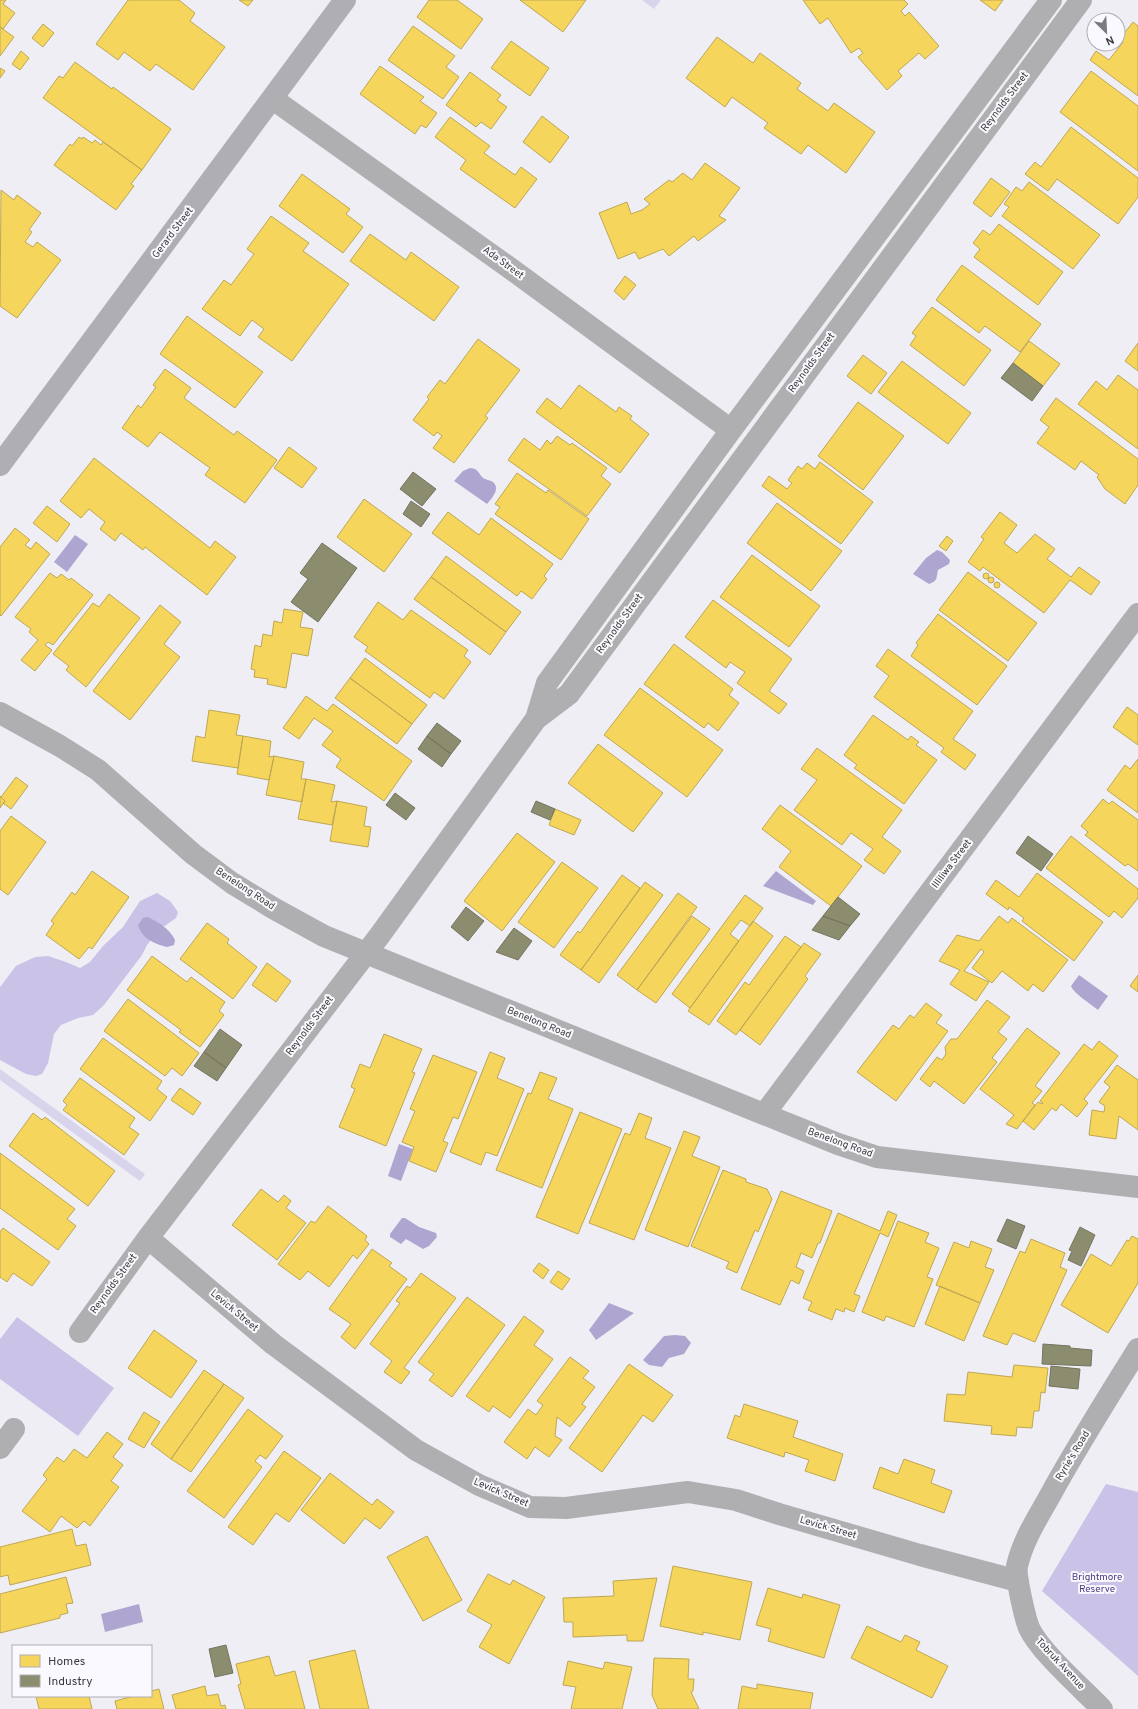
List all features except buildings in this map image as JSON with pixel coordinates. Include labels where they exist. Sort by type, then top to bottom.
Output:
[{"type":"main road","name":"Gerard Street","points":[[0,465],[345,0]]},
{"type":"street","name":"Reynolds Street","points":[[536,719],[547,684],[731,430],[1051,0]]},
{"type":"street","name":"Reynolds Street","points":[[80,1332],[148,1238],[380,935],[536,719],[570,694],[1081,0]]},
{"type":"street","name":"Ada Street","points":[[272,99],[507,266],[731,430]]},
{"type":"street","name":"Illiliwa Street","points":[[764,1113],[1138,614]]},
{"type":"street","name":"Benelong Road","points":[[0,713],[60,746],[98,770],[192,854],[232,883],[324,936],[838,1144],[877,1157],[1138,1187]]},
{"type":"street","name":"Levick Street","points":[[148,1238],[273,1344],[416,1450],[479,1485],[530,1507],[566,1508],[688,1492],[736,1500],[920,1555],[1017,1574]]},
{"type":"street","name":"Ryrie's Road","points":[[1017,1574],[1021,1551],[1029,1532],[1070,1460],[1138,1349]]},
{"type":"street","points":[[0,1448],[14,1429]]},
{"type":"street","name":"Tobruk Avenue","points":[[1017,1574],[1029,1627],[1038,1642],[1102,1709]]},
{"type":"shaded area","points":[[642,0],[661,0],[654,9]]},
{"type":"shaded area","points":[[470,468],[476,470],[483,478],[493,482],[495,485],[496,491],[487,504],[454,481],[463,471]]},
{"type":"shaded area","points":[[75,535],[88,544],[67,572],[54,562]]},
{"type":"shaded area","points":[[937,550],[942,552],[950,560],[949,564],[938,570],[937,577],[932,583],[929,584],[913,574],[926,558]]},
{"type":"shaded area","points":[[776,871],[816,901],[813,905],[763,886]]},
{"type":"shaded area","points":[[147,917],[155,920],[167,929],[175,940],[174,945],[167,947],[162,946],[149,940],[142,934],[138,925],[143,918]]},
{"type":"shaded area","points":[[1079,975],[1108,996],[1098,1010],[1072,989],[1071,986]]},
{"type":"shaded area","points":[[0,1069],[145,1174],[140,1181],[0,1080]]},
{"type":"shaded area","points":[[399,1144],[413,1149],[401,1181],[388,1176]]},
{"type":"shaded area","points":[[402,1218],[405,1218],[419,1227],[436,1233],[437,1237],[429,1246],[423,1249],[406,1239],[401,1244],[390,1237],[390,1234]]},
{"type":"shaded area","points":[[609,1303],[634,1313],[596,1340],[589,1330]]},
{"type":"shaded area","points":[[664,1336],[685,1336],[691,1343],[684,1354],[669,1358],[662,1367],[649,1365],[643,1360]]},
{"type":"shaded area","points":[[139,1604],[143,1622],[105,1632],[101,1614]]},
{"type":"green space","points":[[157,893],[170,901],[178,912],[176,918],[159,930],[104,1005],[93,1015],[78,1018],[61,1025],[54,1034],[48,1063],[42,1074],[36,1076],[26,1074],[0,1060],[0,987],[16,966],[35,957],[48,956],[80,968],[90,962],[103,946],[123,927],[140,901]]},
{"type":"green space","points":[[17,1317],[114,1388],[78,1436],[0,1379],[0,1339]]},
{"type":"green space","name":"Brightmore Reserve","points":[[1106,1484],[1138,1492],[1138,1676],[1042,1591]]}]
